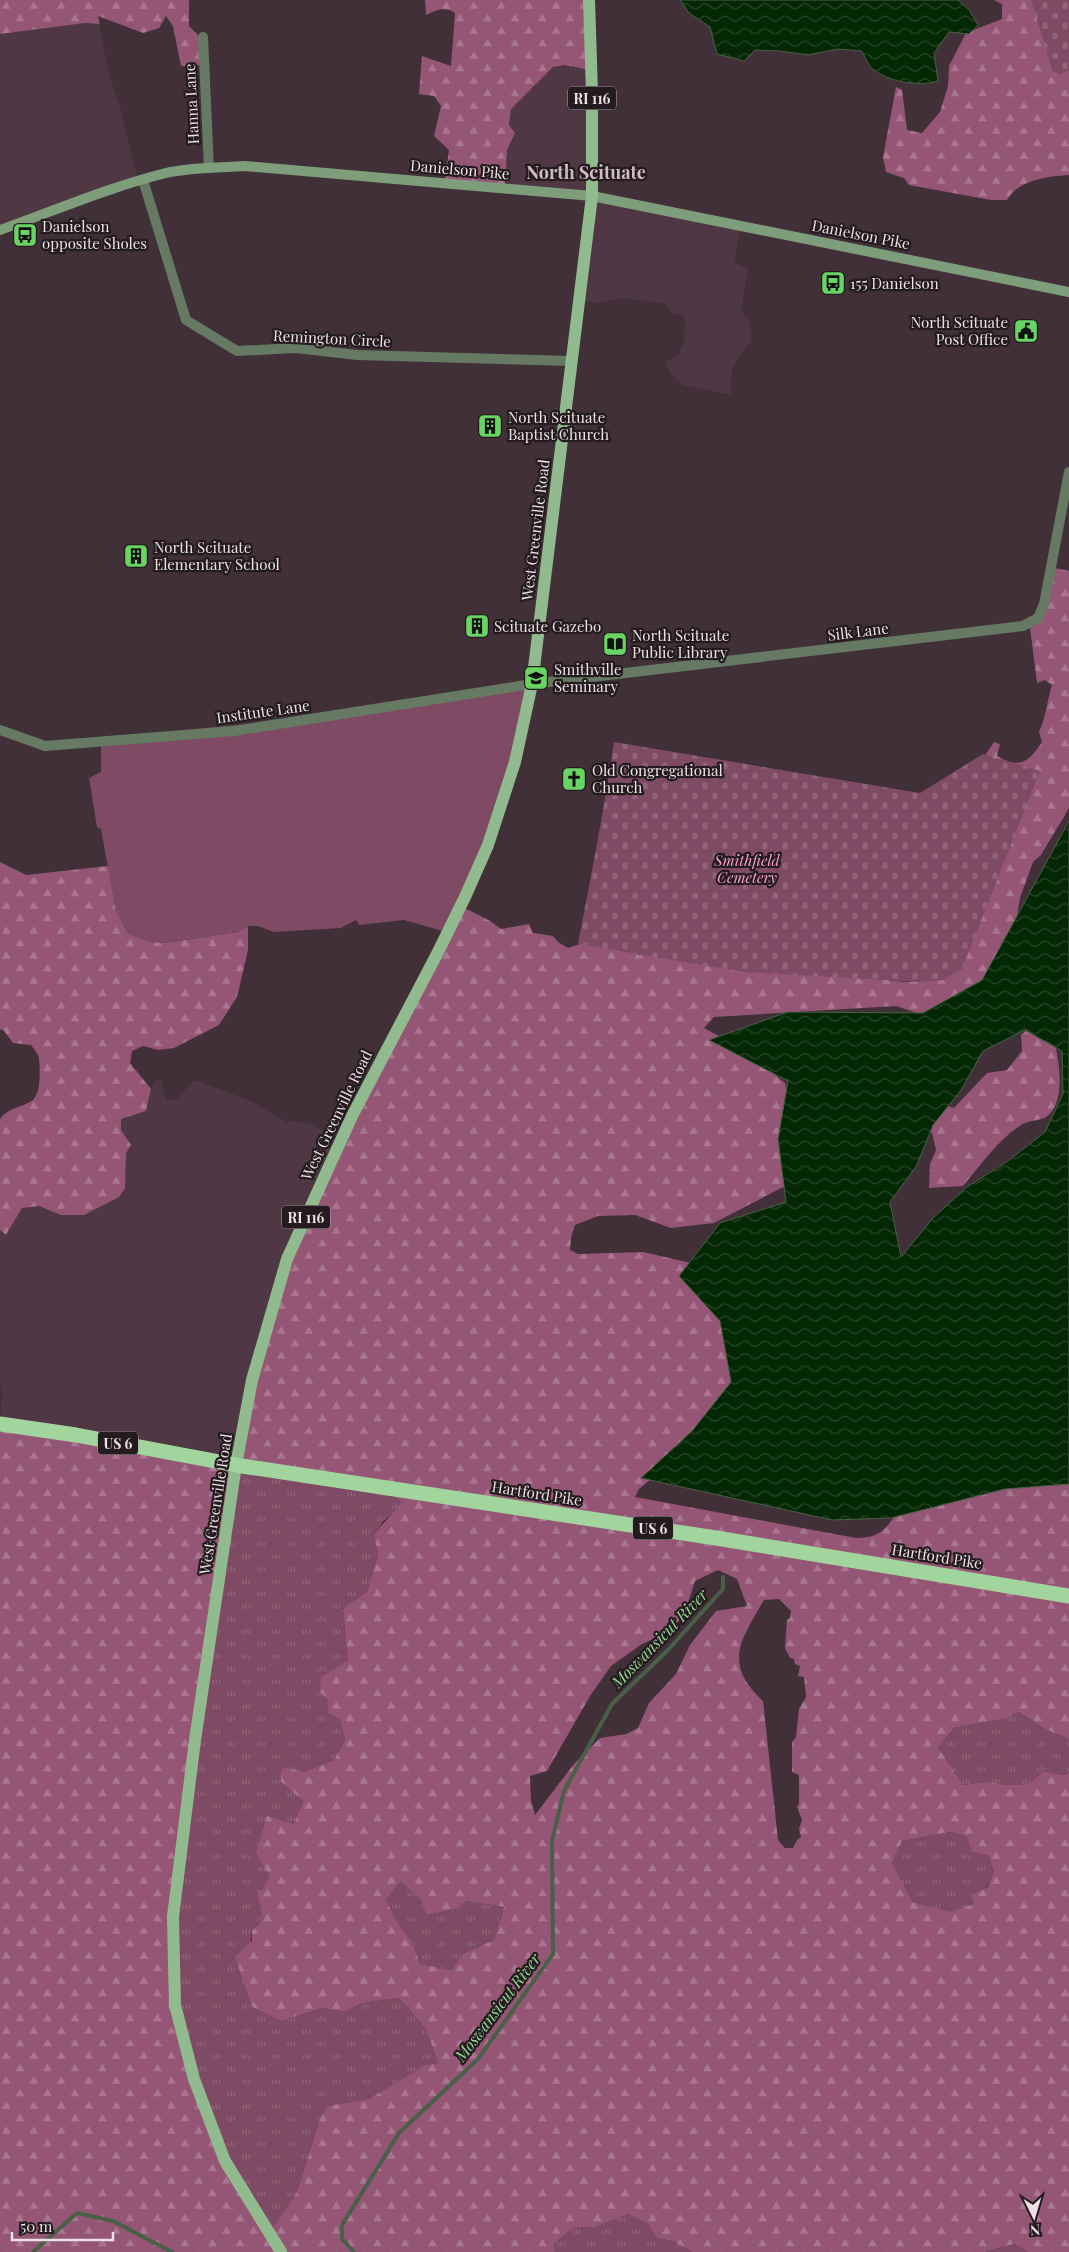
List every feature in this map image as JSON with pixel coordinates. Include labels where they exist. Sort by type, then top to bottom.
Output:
[{"type":"highway","name":"Hartford Pike","points":[[0,1424],[76,1435],[236,1466],[716,1538],[1069,1596]]},
{"type":"main road","name":"RI 116","points":[[589,0],[592,93],[592,196]]},
{"type":"main road","name":"Danielson Pike","points":[[0,230],[166,173],[245,166],[317,170],[592,196],[1069,292]]},
{"type":"main road","name":"West Greenville Road","points":[[281,2252],[225,2161],[194,2079],[175,1996],[173,1918],[195,1740],[236,1466],[252,1380],[287,1259],[352,1116],[442,944],[488,845],[515,762],[532,684],[592,196]]},
{"type":"street","name":"Hanna Lane","points":[[203,38],[209,168]]},
{"type":"street","name":"Remington Circle","points":[[143,180],[186,320],[237,351],[296,348],[357,355],[572,361]]},
{"type":"street","name":"Silk Lane","points":[[532,684],[1023,626],[1038,618],[1044,604],[1069,472]]},
{"type":"street","name":"Institute Lane","points":[[0,730],[45,746],[180,736],[234,731],[532,684]]},
{"type":"shaded area","points":[[85,23],[99,24],[109,75],[119,103],[137,177],[0,227],[0,34]]},
{"type":"shaded area","points":[[565,65],[589,70],[592,194],[505,187],[507,150],[515,133],[509,125],[511,109],[553,67]]},
{"type":"shaded area","points":[[591,200],[740,229],[734,263],[748,268],[741,311],[748,318],[752,340],[733,366],[730,395],[683,385],[669,372],[666,362],[679,355],[684,340],[685,319],[682,315],[671,313],[666,304],[625,298],[595,303],[581,300]]},
{"type":"shaded area","points":[[161,1079],[166,1099],[176,1100],[192,1082],[197,1081],[249,1100],[287,1122],[296,1121],[311,1124],[338,1140],[240,1460],[0,1419],[2,1397],[0,1383],[0,1230],[6,1235],[22,1208],[39,1206],[61,1215],[125,1188],[126,1153],[131,1145],[121,1130],[121,1119],[146,1111],[151,1089],[155,1081]]},
{"type":"green space","points":[[0,0],[189,0],[189,26],[202,39],[203,65],[181,66],[173,26],[166,16],[159,28],[143,33],[98,16],[100,26],[99,24],[85,23],[0,34]]},
{"type":"green space","points":[[425,0],[588,0],[589,70],[565,65],[553,67],[511,109],[509,125],[515,133],[507,150],[505,187],[445,181],[449,150],[434,136],[441,106],[434,96],[419,94],[422,56],[451,66],[455,13],[444,9],[426,15]]},
{"type":"green space","points":[[994,0],[1036,0],[1069,25],[1069,175],[1034,180],[1018,188],[1007,200],[991,200],[909,185],[904,178],[886,172],[883,157],[896,87],[902,90],[907,130],[922,133],[940,112],[948,86],[949,66],[966,33],[1002,19],[1002,4]]},
{"type":"green space","points":[[1031,0],[1069,0],[1069,71],[1054,76]]},
{"type":"green space","points":[[1054,568],[1069,571],[1069,808],[1041,855],[1033,862],[1020,898],[1012,946],[980,984],[923,1015],[896,1006],[714,1017],[704,1028],[746,1053],[785,1083],[788,1103],[810,1179],[781,1188],[714,1223],[671,1228],[635,1215],[598,1216],[575,1225],[570,1250],[578,1254],[643,1252],[695,1264],[767,1355],[657,1474],[639,1489],[635,1497],[856,1538],[872,1536],[883,1530],[901,1506],[1069,1468],[1069,1739],[1045,1729],[1019,1712],[1003,1719],[954,1728],[938,1747],[963,1785],[987,1782],[1008,1785],[1029,1784],[1043,1771],[1063,1775],[1069,1773],[1069,2252],[1027,2252],[1015,2244],[985,2252],[692,2252],[673,2241],[657,2238],[648,2224],[628,2214],[595,2227],[574,2227],[554,2244],[555,2252],[0,2252],[0,1419],[235,1460],[284,1267],[461,906],[501,929],[529,924],[533,933],[553,936],[558,942],[568,948],[583,943],[632,949],[639,955],[646,951],[904,982],[921,981],[980,763],[994,742],[1000,744],[997,756],[1018,763],[1028,759],[1042,742],[1039,732],[1052,685],[1045,680],[1037,683],[1030,627]],"holes":[[[240,1462],[387,1486],[401,1502],[374,1535],[378,1555],[367,1592],[345,1606],[343,1610],[348,1661],[321,1677],[320,1692],[328,1699],[328,1713],[340,1720],[345,1740],[334,1760],[304,1772],[285,1767],[281,1771],[281,1782],[303,1801],[294,1824],[267,1816],[256,1853],[270,1877],[262,1890],[256,1889],[263,1919],[252,1931],[252,1941],[235,1957],[252,2007],[281,2021],[323,2008],[345,2012],[362,2003],[399,1998],[426,2029],[438,2063],[425,2065],[369,2099],[327,2106],[320,2119],[297,2192],[271,2231],[224,2162],[174,1994],[185,1829]],[[718,1570],[737,1579],[747,1606],[716,1611],[690,1645],[676,1674],[649,1703],[638,1728],[626,1734],[600,1738],[574,1764],[535,1815],[531,1800],[530,1776],[547,1771],[590,1696],[611,1666],[642,1644],[672,1631],[686,1609],[695,1581]],[[779,1599],[791,1611],[790,1618],[787,1620],[785,1648],[790,1658],[794,1659],[795,1664],[800,1666],[798,1676],[804,1677],[806,1697],[799,1709],[796,1737],[792,1742],[792,1772],[799,1775],[799,1803],[797,1807],[802,1820],[799,1829],[801,1837],[793,1848],[785,1848],[778,1840],[763,1701],[751,1688],[739,1664],[743,1640],[764,1600]],[[951,1832],[966,1836],[972,1852],[989,1856],[994,1872],[987,1888],[972,1894],[973,1904],[950,1912],[913,1902],[892,1863],[902,1841]],[[400,1881],[421,1900],[426,1915],[457,1909],[467,1901],[504,1907],[494,1940],[462,1954],[452,1970],[420,1964],[413,1943],[400,1927],[386,1900]]]},
{"type":"green space","points":[[530,686],[514,766],[446,932],[404,920],[359,925],[356,920],[341,928],[274,932],[258,926],[249,926],[238,932],[164,943],[149,942],[128,934],[116,912],[101,829],[97,827],[89,778],[101,772],[101,738],[258,723]]},
{"type":"green space","name":"Smithfield Cemetery","points":[[614,742],[920,793],[983,754],[1040,771],[962,969],[943,980],[918,982],[743,972],[578,944],[602,818]]},
{"type":"green space","points":[[0,862],[26,875],[108,866],[164,943],[238,932],[248,926],[248,950],[237,997],[219,1025],[174,1048],[159,1050],[143,1046],[132,1051],[130,1063],[151,1089],[146,1111],[121,1119],[121,1130],[131,1145],[126,1153],[125,1188],[119,1197],[84,1215],[61,1215],[39,1206],[22,1208],[6,1235],[0,1230],[0,1119],[10,1110],[34,1099],[38,1089],[40,1069],[38,1056],[31,1045],[13,1043],[4,1031],[0,1029]]},
{"type":"green space","points":[[1031,1027],[1052,1030],[1060,1076],[1057,1100],[1053,1110],[1046,1117],[1024,1123],[1013,1131],[990,1154],[963,1186],[929,1188],[930,1164],[936,1150],[932,1133],[924,1127],[938,1104],[954,1108],[987,1073],[1007,1070],[1022,1051],[1021,1035]]},
{"type":"green space","points":[[240,1461],[387,1486],[401,1502],[394,1514],[384,1520],[374,1535],[378,1555],[367,1592],[343,1609],[348,1661],[328,1699],[328,1713],[340,1720],[345,1740],[334,1760],[304,1772],[285,1767],[281,1782],[303,1801],[294,1824],[267,1817],[271,1878],[262,1890],[256,1889],[263,1919],[252,1931],[245,1983],[252,2007],[281,2021],[324,2008],[345,2012],[362,2003],[399,1998],[426,2029],[438,2063],[425,2065],[369,2099],[327,2106],[320,2119],[297,2192],[271,2231],[224,2162],[177,2018],[180,1861]]},
{"type":"green space","points":[[1019,1712],[1045,1729],[1069,1739],[1069,1773],[1063,1775],[1043,1771],[1029,1784],[1008,1785],[987,1782],[963,1785],[938,1747],[954,1728],[1003,1719]]},
{"type":"green space","points":[[951,1832],[966,1836],[972,1852],[989,1856],[994,1872],[983,1892],[973,1903],[951,1912],[913,1902],[892,1863],[902,1841]]},
{"type":"green space","points":[[400,1881],[421,1900],[426,1915],[457,1909],[467,1901],[504,1907],[494,1940],[462,1954],[452,1970],[420,1964],[413,1943],[400,1927],[386,1900]]},
{"type":"green space","points":[[628,2214],[648,2224],[657,2238],[673,2241],[692,2252],[555,2252],[554,2244],[574,2227],[595,2227]]},
{"type":"green space","points":[[1015,2244],[1027,2252],[985,2252]]},
{"type":"water","points":[[680,0],[958,0],[969,10],[978,25],[969,34],[949,32],[934,53],[938,81],[923,84],[897,81],[882,75],[873,69],[862,51],[837,49],[808,55],[755,50],[744,61],[717,54],[710,27],[689,13]]},
{"type":"water","points":[[1069,821],[1069,1484],[1005,1489],[891,1518],[832,1520],[641,1478],[692,1431],[731,1382],[720,1321],[679,1276],[720,1223],[786,1202],[778,1139],[788,1081],[709,1040],[788,1012],[923,1013],[982,980]],"holes":[[[1025,1030],[1062,1051],[1063,1094],[1045,1132],[1008,1161],[967,1187],[933,1218],[901,1257],[890,1202],[917,1165],[933,1125],[961,1090],[983,1051]]]},
{"type":"waterway","name":"Moswansicut River","points":[[354,2252],[342,2239],[342,2225],[399,2133],[478,2059],[553,1954],[552,1841],[564,1791],[612,1704],[668,1650],[723,1589],[723,1577]]},
{"type":"waterway","name":"Moswansicut River","points":[[33,2252],[77,2213],[113,2221],[172,2252]]},
{"type":"place","name":"Danielson opposite Sholes","points":[[25,235]]},
{"type":"place","name":"155 Danielson","points":[[833,283]]},
{"type":"place","name":"North Scituate Post Office","points":[[1026,331]]},
{"type":"place","name":"North Scituate Baptist Church","points":[[490,426]]},
{"type":"place","name":"North Scituate Elementary School","points":[[136,556]]},
{"type":"place","name":"Scituate Gazebo","points":[[477,626]]},
{"type":"place","name":"North Scituate Public Library","points":[[615,644]]},
{"type":"place","name":"Smithville Seminary","points":[[536,678]]},
{"type":"place","name":"Old Congregational Church","points":[[574,779]]},
{"type":"district","name":"North Scituate","points":[[586,172]]}]
